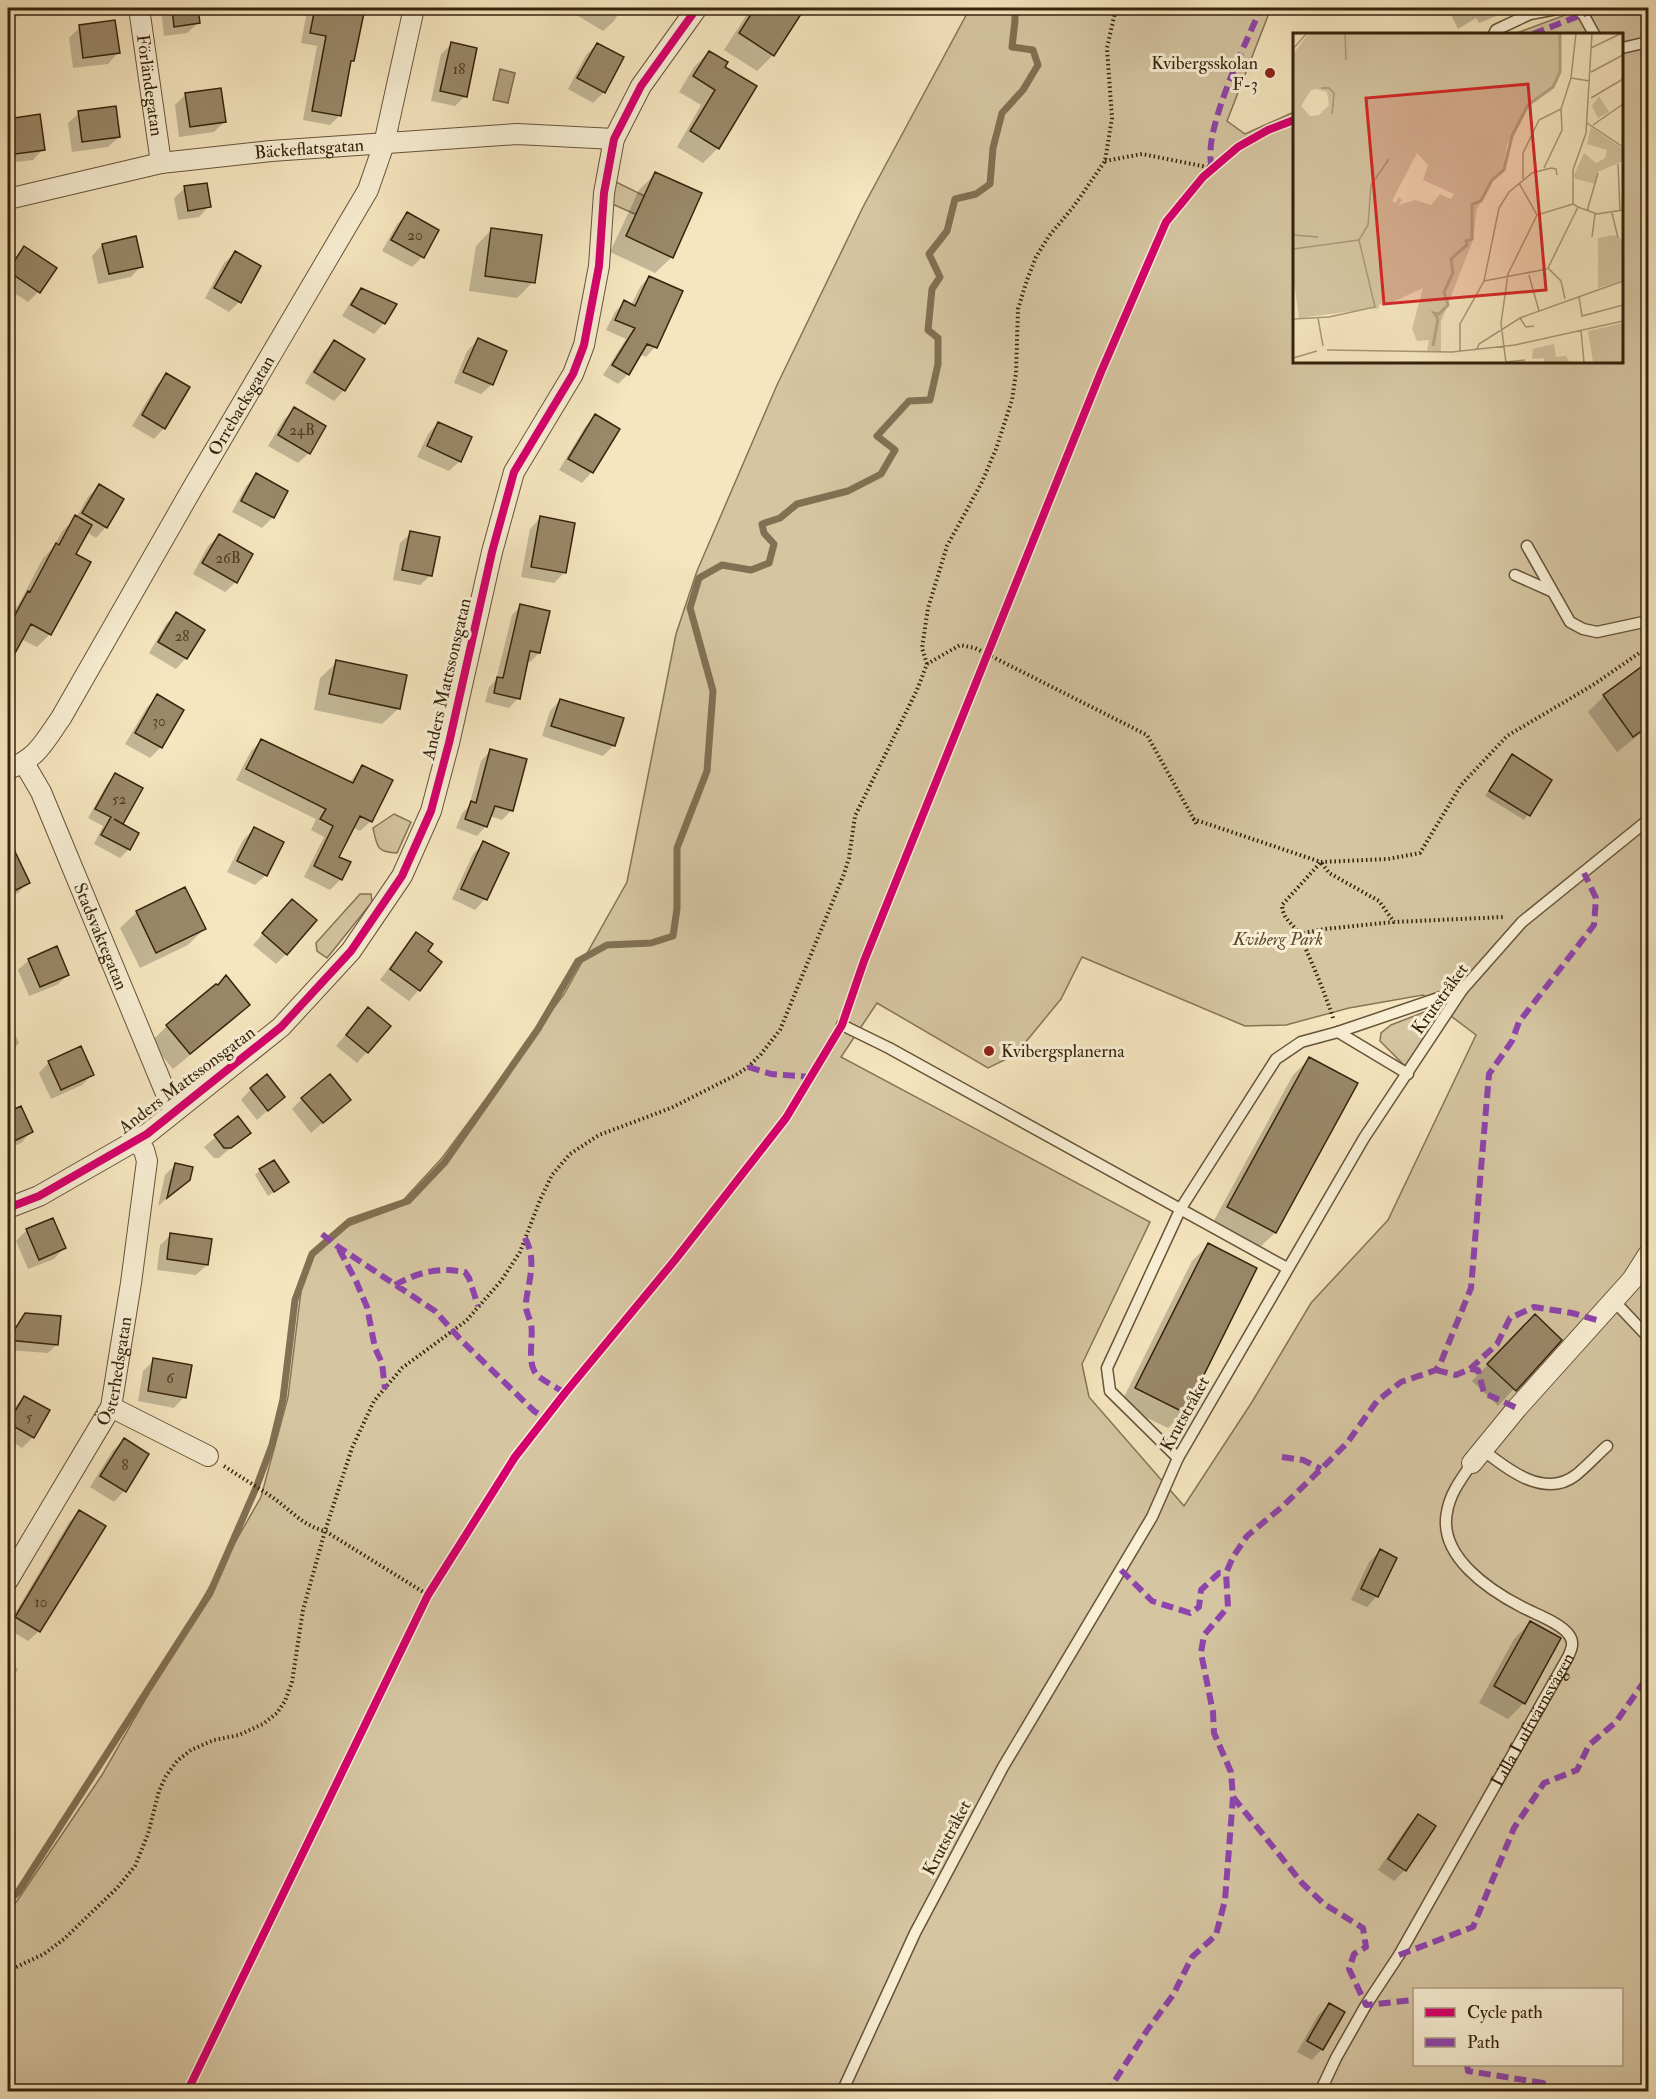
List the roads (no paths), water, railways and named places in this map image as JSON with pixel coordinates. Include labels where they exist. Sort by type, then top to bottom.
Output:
[{"type":"street","name":"Förländegatan","points":[[139,8],[161,163]]},
{"type":"street","name":"Orrebacksgatan","points":[[16,766],[38,751],[61,718],[192,489],[368,190],[384,144],[414,8]]},
{"type":"street","name":"Anders Mattssonsgatan","points":[[8,1208],[39,1196],[136,1141],[281,1027],[351,951],[402,876],[431,811],[450,743],[469,651],[514,472],[573,374],[584,345],[598,266],[604,193],[614,139],[641,86],[697,8]]},
{"type":"street","name":"Bäckeflatsgatan","points":[[8,199],[161,163],[271,152],[517,134],[614,139]]},
{"type":"street","name":"Stadsvaktegatan","points":[[16,766],[41,792],[167,1096],[176,1110]]},
{"type":"street","name":"Österhedsgatan","points":[[8,1580],[111,1407],[131,1283],[147,1161],[144,1150],[136,1141]]},
{"type":"street","name":"Lilla Luftvärnsvägen","points":[[1478,1456],[1517,1408],[1614,1300],[1648,1255]]},
{"type":"street","points":[[111,1407],[208,1456]]},
{"type":"lane","points":[[1494,33],[1496,30],[1530,14],[1562,8]]},
{"type":"lane","points":[[1573,8],[1583,14],[1593,33]]},
{"type":"lane","points":[[1623,48],[1648,42]]},
{"type":"lane","points":[[1527,546],[1570,622],[1583,629],[1597,632],[1648,621]]},
{"type":"lane","points":[[1515,575],[1551,591]]},
{"type":"lane","name":"Krutstråket","points":[[842,2091],[915,1934],[1003,1767],[1152,1517],[1178,1458],[1364,1138],[1462,990],[1522,922],[1648,820]]},
{"type":"lane","points":[[1178,1458],[1110,1391],[1107,1368],[1181,1208],[1276,1059],[1301,1042],[1338,1032],[1462,990]]},
{"type":"lane","points":[[842,1025],[889,1048],[1287,1268]]},
{"type":"lane","points":[[1338,1032],[1408,1074]]},
{"type":"lane","points":[[1614,1300],[1648,1337]]},
{"type":"lane","points":[[1478,1456],[1539,1484],[1561,1483],[1575,1476],[1607,1446]]},
{"type":"lane","name":"Lilla Luftvärnsvägen","points":[[1320,2091],[1341,2049],[1443,1877],[1573,1645],[1569,1635],[1552,1622],[1480,1581],[1455,1553],[1447,1532],[1446,1514],[1451,1496],[1478,1456]]},
{"type":"waterway","points":[[8,1902],[18,1892],[210,1593],[256,1488],[272,1445],[283,1399],[295,1300],[312,1254],[350,1221],[408,1201],[445,1162],[538,1029],[578,961],[607,945],[651,943],[673,936],[677,909],[677,848],[707,771],[713,691],[690,608],[699,578],[722,565],[751,570],[769,563],[774,544],[764,533],[762,524],[780,518],[797,504],[848,491],[881,474],[895,450],[877,436],[909,401],[930,400],[938,364],[938,338],[928,330],[932,289],[940,277],[929,254],[947,231],[955,199],[976,194],[990,184],[993,148],[1002,113],[1023,90],[1038,65],[1033,50],[1012,47],[1015,8]]},
{"type":"place","name":"Kvibergsskolan F-3","points":[[1270,73]]},
{"type":"place","name":"Kvibergsplanerna","points":[[989,1051]]},
{"type":"park label","name":"Kviberg Park","points":[[1278,939]]}]
